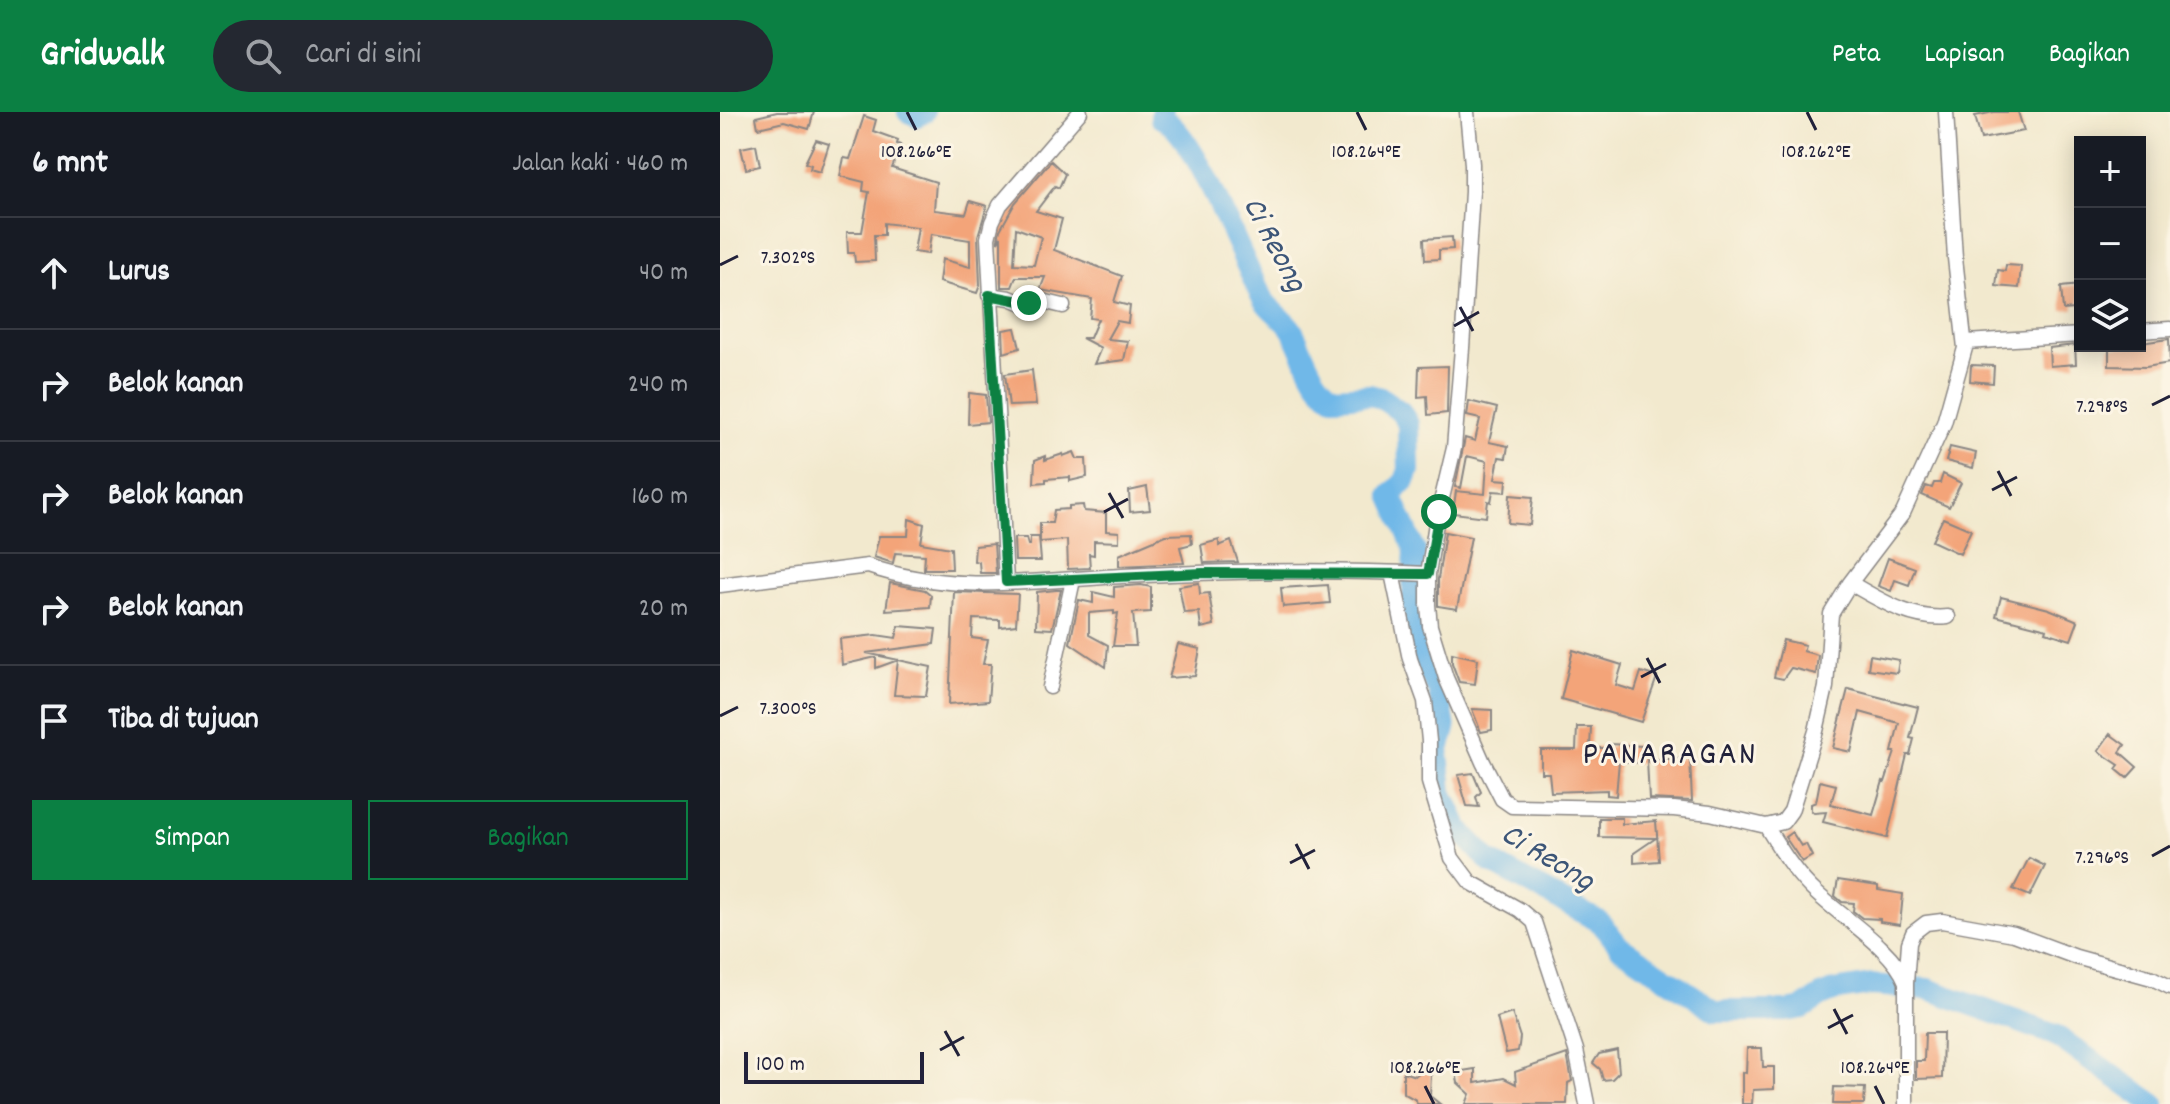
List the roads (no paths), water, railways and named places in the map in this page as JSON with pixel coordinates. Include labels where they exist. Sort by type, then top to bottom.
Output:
[{"type":"street","points":[[1006,582],[987,251],[992,222],[1000,205],[1080,112]]},
{"type":"street","points":[[1467,112],[1472,192],[1454,448],[1423,574],[1430,626],[1446,678],[1483,762],[1506,804],[1516,808],[1527,805],[1674,809],[1710,813],[1766,826],[1783,822],[1791,811],[1816,731],[1826,687],[1831,614],[1850,583],[1903,513],[1944,423],[1966,342],[1955,258],[1946,112]]},
{"type":"street","points":[[989,295],[1022,303],[1038,300],[1063,306]]},
{"type":"street","points":[[2146,331],[2170,329]]},
{"type":"street","points":[[1966,342],[2074,335]]},
{"type":"street","points":[[720,585],[868,566],[888,573],[972,585],[1203,573],[1423,574]]},
{"type":"street","points":[[1395,573],[1410,659],[1425,701],[1429,782],[1452,858],[1470,882],[1520,910],[1534,922],[1576,1050],[1587,1104]]},
{"type":"street","points":[[1050,687],[1073,580]]},
{"type":"street","points":[[1850,583],[1895,608],[1922,617],[1948,617]]},
{"type":"street","points":[[1766,826],[1783,854],[1810,887],[1893,961],[1906,983]]},
{"type":"street","points":[[1906,1104],[1909,943],[1913,933],[1926,923],[1942,921],[2029,938],[2076,957],[2152,978],[2170,987]]},
{"type":"waterway","name":"Ci Reong","points":[[908,112],[917,116],[924,112]]},
{"type":"waterway","name":"Ci Reong","points":[[1162,112],[1161,118],[1175,128],[1203,171],[1263,299],[1292,330],[1318,383],[1333,397],[1370,395],[1381,398],[1401,412],[1408,424],[1409,470],[1405,481],[1391,495],[1415,550],[1412,615],[1422,661],[1439,691],[1445,729],[1438,753],[1442,792],[1459,829],[1489,861],[1600,922],[1620,947],[1716,1011],[1786,1011],[1803,1008],[1833,991],[1871,985],[1928,989],[2055,1035],[2154,1104]]},
{"type":"district","name":"PANARAGAN","points":[[1670,751]]}]
